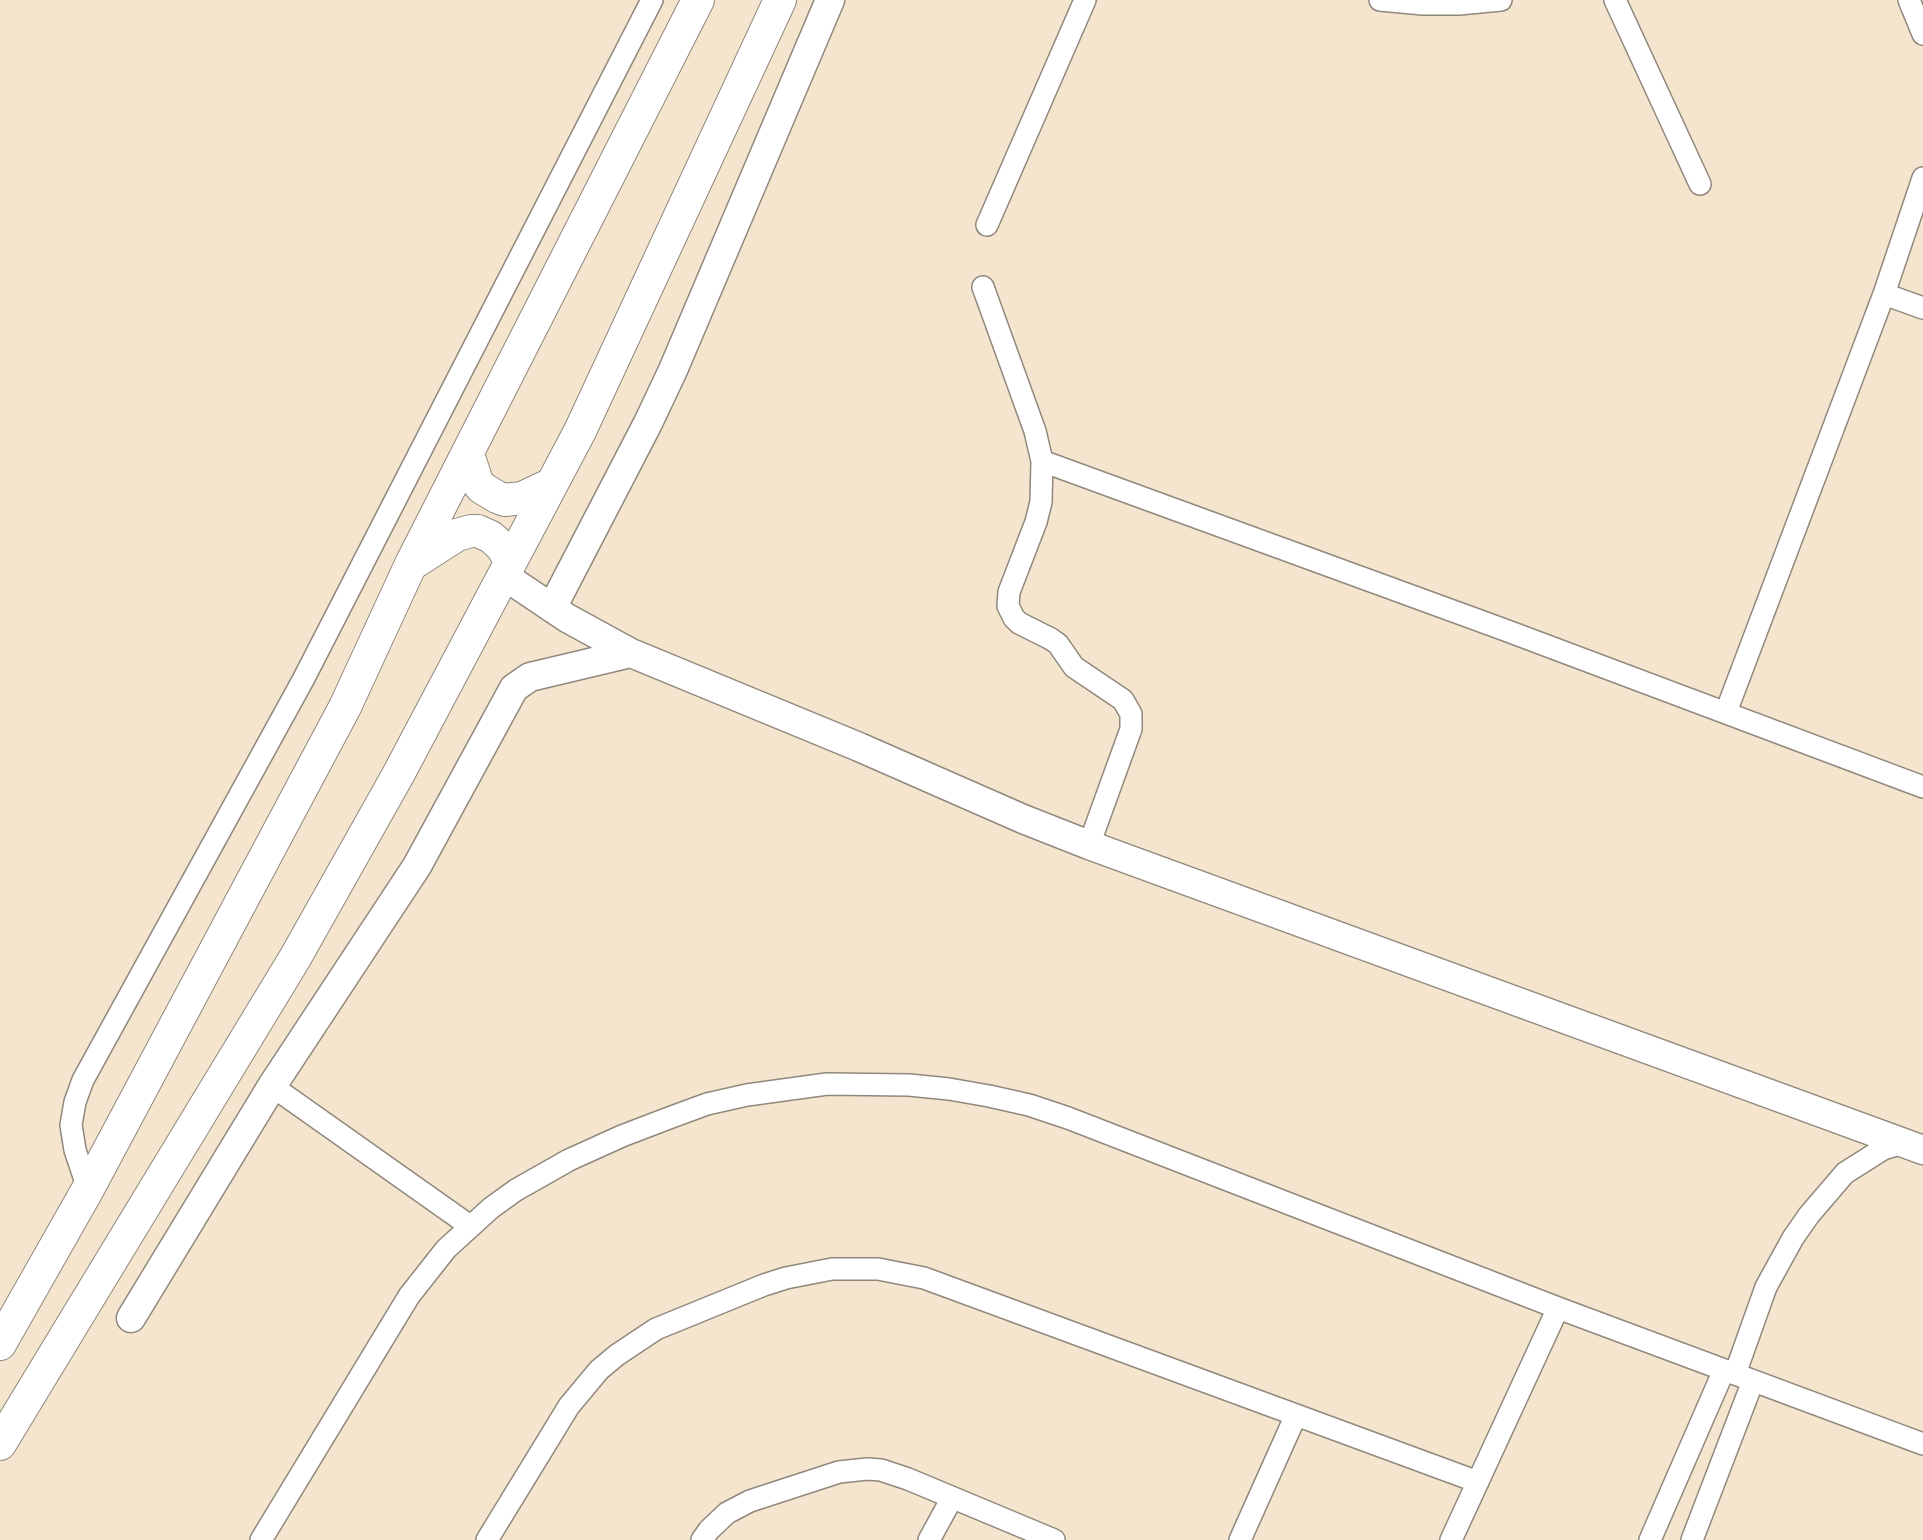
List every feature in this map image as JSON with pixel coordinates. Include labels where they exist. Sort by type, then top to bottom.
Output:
[{"type":"main road","points":[[0,1344],[88,1189],[345,706],[411,564],[698,0]]},
{"type":"main road","points":[[0,1444],[295,958],[398,775],[580,432],[780,0]]},
{"type":"main road","points":[[468,454],[477,482],[497,497],[522,498],[552,484]]},
{"type":"main road","points":[[411,564],[457,535],[478,531],[491,537],[502,547],[507,568]]},
{"type":"street","points":[[88,1189],[72,1138],[72,1113],[78,1091],[303,680],[652,0]]},
{"type":"street","points":[[552,608],[673,370],[830,0]]},
{"type":"street","points":[[987,225],[1086,0]]},
{"type":"street","points":[[1380,0],[1435,4],[1501,0]]},
{"type":"street","points":[[1615,0],[1700,184]]},
{"type":"street","points":[[1909,0],[1923,34]]},
{"type":"street","points":[[1726,712],[1884,294],[1923,178]]},
{"type":"street","points":[[983,287],[1035,430],[1042,461],[1041,502],[1009,592],[1007,606],[1019,623],[1058,644],[1074,667],[1123,701],[1131,714],[1131,729],[1089,845]]},
{"type":"street","points":[[1884,294],[1923,308]]},
{"type":"street","points":[[1042,461],[1923,787]]},
{"type":"street","points":[[507,568],[552,608],[631,653],[859,747],[1023,819],[1914,1147]]},
{"type":"street","points":[[131,1318],[272,1086],[417,866],[514,688],[530,677],[631,653]]},
{"type":"street","points":[[261,1540],[409,1296],[446,1249],[470,1226],[516,1190],[551,1169],[622,1136],[707,1104],[747,1095],[814,1086],[868,1083],[949,1089],[989,1096],[1068,1118],[1558,1308],[1923,1444]]},
{"type":"street","points":[[272,1086],[470,1226]]},
{"type":"street","points":[[1692,1540],[1737,1375],[1766,1287],[1778,1262],[1809,1215],[1845,1173],[1883,1149],[1914,1147]]},
{"type":"street","points":[[487,1540],[569,1406],[591,1379],[617,1355],[656,1329],[764,1285],[809,1272],[832,1269],[901,1272],[924,1278],[1478,1482]]},
{"type":"street","points":[[1451,1540],[1558,1308]]},
{"type":"street","points":[[1650,1540],[1737,1375]]},
{"type":"street","points":[[1240,1540],[1296,1415]]},
{"type":"street","points":[[702,1540],[716,1522],[738,1506],[826,1475],[853,1469],[881,1470],[895,1474],[1054,1540]]},
{"type":"street","points":[[929,1540],[952,1499]]}]
